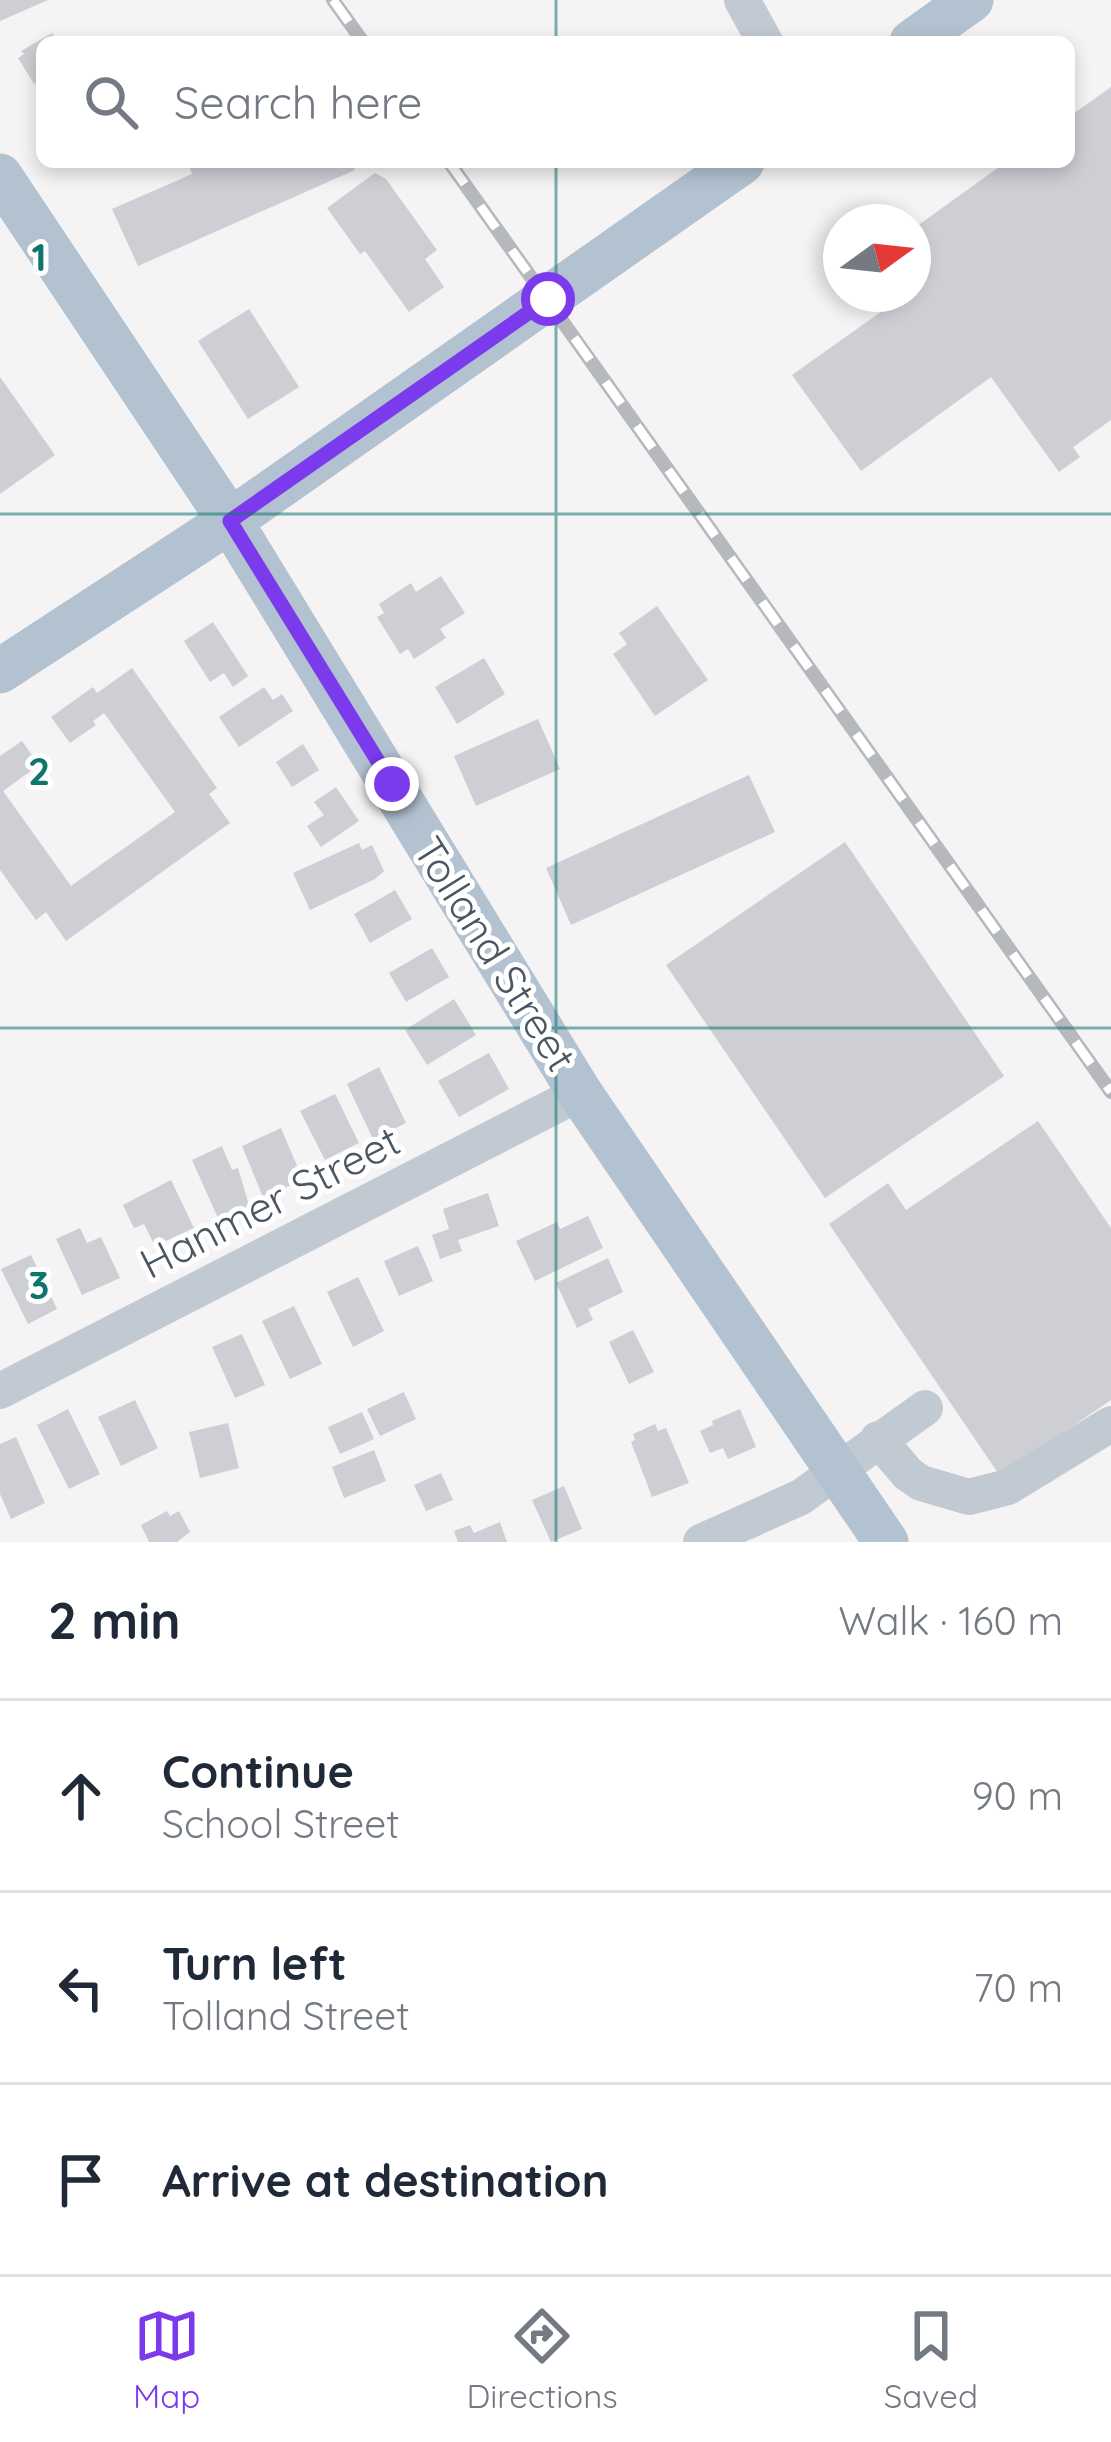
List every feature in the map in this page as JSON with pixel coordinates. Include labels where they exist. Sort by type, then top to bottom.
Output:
[{"type":"main road","points":[[920,36],[971,0]]},
{"type":"main road","points":[[0,671],[230,521],[733,168]]},
{"type":"main road","name":"Tolland Street","points":[[0,176],[230,521],[580,1093],[886,1542]]},
{"type":"street","points":[[742,0],[762,36]]},
{"type":"street","name":"Hanmer Street","points":[[0,1391],[580,1093]]},
{"type":"street","points":[[701,1542],[801,1497],[926,1408]]},
{"type":"street","points":[[878,1439],[921,1484],[969,1497],[1008,1486],[1111,1424]]},
{"type":"building","points":[[0,0],[48,0],[0,21]]},
{"type":"building","points":[[36,42],[34,84],[18,58],[24,54],[21,51]]},
{"type":"building","points":[[1111,87],[1111,420],[1073,447],[1080,457],[1059,472],[991,377],[861,471],[792,375],[881,312],[931,312],[931,216],[998,168],[1075,168],[1075,113]]},
{"type":"building","points":[[190,168],[355,170],[138,266],[112,209],[192,174]]},
{"type":"building","points":[[375,173],[386,179],[437,250],[425,259],[444,287],[409,312],[327,208]]},
{"type":"building","points":[[249,309],[299,387],[248,419],[198,341]]},
{"type":"building","points":[[0,377],[55,455],[0,494]]},
{"type":"building","points":[[441,576],[465,613],[440,629],[446,638],[414,659],[408,649],[400,654],[377,617],[384,613],[379,604],[411,583],[416,592]]},
{"type":"building","points":[[657,606],[708,680],[655,716],[613,654],[627,644],[619,633]]},
{"type":"building","points":[[213,622],[248,676],[233,687],[224,673],[210,682],[184,641]]},
{"type":"building","points":[[484,658],[505,694],[457,724],[435,687]]},
{"type":"building","points":[[132,668],[217,788],[209,794],[230,823],[66,941],[46,912],[36,920],[0,870],[0,756],[22,741],[39,765],[3,791],[71,886],[175,812],[104,713],[93,721],[96,725],[70,743],[51,717],[93,687],[97,693]]},
{"type":"building","points":[[264,687],[273,700],[282,694],[293,711],[239,747],[219,717]]},
{"type":"building","points":[[538,719],[560,769],[476,806],[454,756]]},
{"type":"building","points":[[303,744],[319,770],[292,787],[276,762]]},
{"type":"building","points":[[749,775],[775,832],[571,925],[546,868]]},
{"type":"building","points":[[336,787],[359,821],[321,847],[307,826],[324,815],[314,802]]},
{"type":"building","points":[[845,842],[1004,1076],[825,1198],[666,965]]},
{"type":"building","points":[[359,843],[362,850],[372,845],[384,871],[310,910],[293,873]]},
{"type":"building","points":[[395,890],[412,919],[370,943],[354,914]]},
{"type":"building","points":[[432,948],[449,977],[406,1002],[389,973]]},
{"type":"building","points":[[454,999],[476,1035],[427,1065],[405,1030]]},
{"type":"building","points":[[489,1053],[509,1089],[459,1117],[438,1081]]},
{"type":"building","points":[[379,1067],[406,1123],[373,1139],[347,1084]]},
{"type":"building","points":[[335,1094],[359,1143],[325,1160],[300,1111]]},
{"type":"building","points":[[1038,1121],[1111,1228],[1111,1400],[1000,1476],[829,1224],[888,1183],[906,1210]]},
{"type":"building","points":[[281,1128],[303,1180],[263,1197],[242,1146]]},
{"type":"building","points":[[222,1146],[232,1170],[238,1168],[251,1212],[221,1225],[192,1160]]},
{"type":"building","points":[[171,1180],[194,1228],[155,1246],[144,1224],[134,1228],[123,1205]]},
{"type":"building","points":[[488,1193],[499,1226],[458,1240],[462,1251],[440,1259],[432,1235],[449,1229],[443,1209]]},
{"type":"building","points":[[588,1216],[603,1248],[535,1281],[516,1241],[557,1222],[560,1229]]},
{"type":"building","points":[[80,1228],[87,1243],[101,1237],[120,1278],[82,1295],[56,1239]]},
{"type":"building","points":[[418,1246],[433,1281],[399,1296],[384,1261]]},
{"type":"building","points":[[31,1255],[57,1309],[28,1324],[1,1269]]},
{"type":"building","points":[[608,1258],[623,1292],[588,1309],[593,1320],[577,1328],[556,1283]]},
{"type":"building","points":[[358,1277],[384,1331],[353,1347],[327,1292]]},
{"type":"building","points":[[294,1306],[322,1364],[290,1379],[262,1321]]},
{"type":"building","points":[[633,1330],[654,1372],[629,1384],[609,1342]]},
{"type":"building","points":[[242,1334],[265,1385],[235,1398],[212,1347]]},
{"type":"building","points":[[404,1392],[416,1419],[380,1436],[367,1409]]},
{"type":"building","points":[[135,1400],[158,1448],[121,1466],[98,1417]]},
{"type":"building","points":[[68,1409],[100,1474],[69,1489],[37,1425]]},
{"type":"building","points":[[740,1409],[756,1447],[728,1459],[723,1448],[710,1453],[700,1431]]},
{"type":"building","points":[[362,1412],[374,1439],[340,1454],[328,1427]]},
{"type":"building","points":[[228,1423],[239,1468],[200,1478],[189,1432]]},
{"type":"building","points":[[655,1424],[658,1431],[666,1428],[689,1483],[652,1497],[631,1442],[633,1434]]},
{"type":"building","points":[[16,1437],[45,1503],[11,1519],[0,1494],[0,1444]]},
{"type":"building","points":[[374,1450],[386,1481],[344,1498],[332,1467]]},
{"type":"building","points":[[441,1473],[453,1500],[426,1511],[414,1485]]},
{"type":"building","points":[[564,1486],[582,1529],[551,1542],[532,1500]]},
{"type":"building","points":[[167,1511],[170,1516],[179,1511],[190,1532],[177,1542],[149,1542],[141,1525]]},
{"type":"building","points":[[500,1522],[507,1542],[458,1542],[454,1531],[470,1525],[474,1533]]},
{"type":"railway","points":[[333,0],[359,36]]},
{"type":"railway","points":[[453,168],[1111,1092]]},
{"type":"route","points":[[392,784],[230,521],[548,299]]}]
